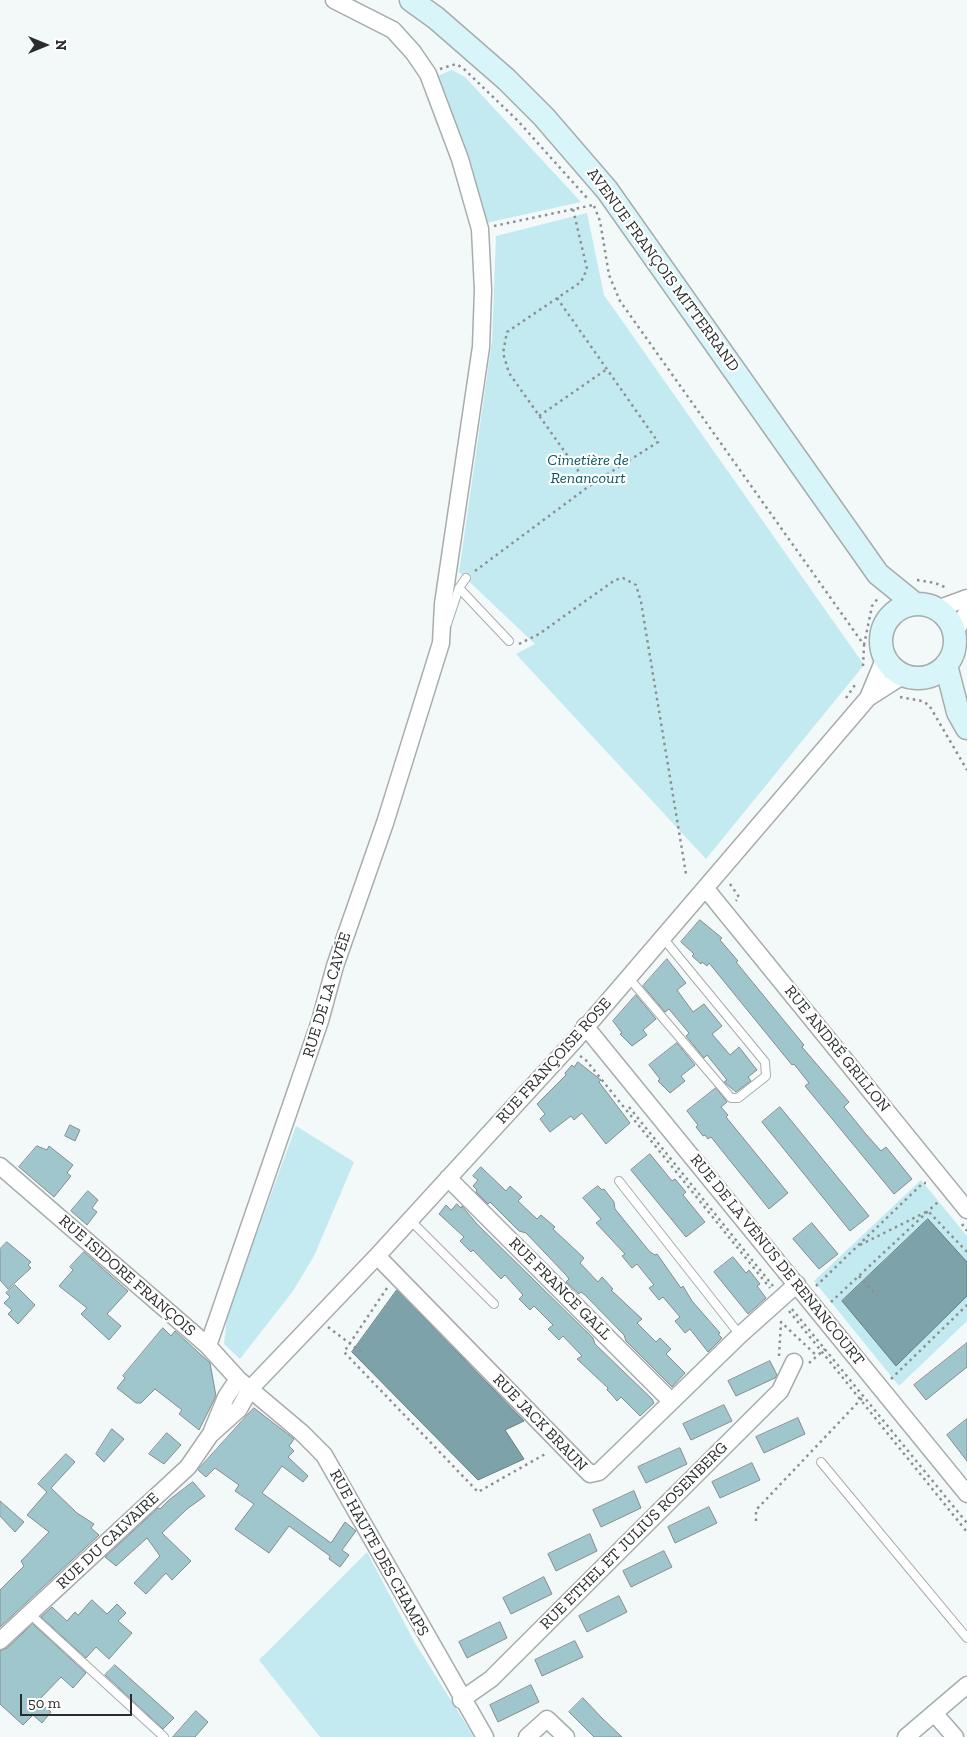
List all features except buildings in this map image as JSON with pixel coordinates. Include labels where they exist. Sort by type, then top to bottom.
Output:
[{"type":"main road","name":"AVENUE FRANÇOIS MITTERRAND","points":[[411,0],[436,18],[506,79],[544,116],[601,183],[649,246],[878,574],[915,604]]},
{"type":"main road","name":"AVENUE FRANÇOIS MITTERRAND","points":[[878,574],[890,617]]},
{"type":"main road","points":[[915,604],[931,606],[937,609],[948,619],[954,634],[954,652],[946,665],[931,676],[912,676],[897,672],[885,657],[881,640],[883,628],[890,617],[898,610],[915,604]]},
{"type":"main road","points":[[946,665],[962,720]]},
{"type":"main road","points":[[912,676],[941,694],[962,720]]},
{"type":"street","name":"RUE DE LA CAVÉE","points":[[208,1346],[320,1021],[335,966],[385,823],[441,643],[443,604],[481,347],[483,290],[480,229],[460,159],[428,74],[413,52],[393,30],[334,0]]},
{"type":"street","points":[[937,609],[967,598]]},
{"type":"street","points":[[954,634],[967,612]]},
{"type":"street","points":[[868,698],[885,657]]},
{"type":"street","points":[[868,698],[912,676]]},
{"type":"street","name":"RUE FRANÇOISE ROSE","points":[[244,1384],[317,1318],[377,1256],[575,1040],[585,1026],[706,889],[868,698]]},
{"type":"street","name":"RUE ANDRÉ GRILLON","points":[[706,889],[967,1210]]},
{"type":"street","name":"RUE DE LA VÉNUS DE RENANCOURT","points":[[585,1026],[884,1378],[967,1494]]},
{"type":"street","name":"RUE ISIDORE FRANÇOIS","points":[[0,1166],[208,1346],[244,1384]]},
{"type":"street","name":"RUE FRANCE GALL","points":[[448,1178],[671,1401]]},
{"type":"street","name":"RUE JACK BRAUN","points":[[377,1256],[590,1474],[599,1472],[740,1335],[782,1297],[804,1282]]},
{"type":"street","name":"RUE ETHEL ET JULIUS ROSENBERG","points":[[461,1700],[491,1679],[780,1391],[791,1369]]},
{"type":"street","name":"RUE DU CALVAIRE","points":[[0,1641],[188,1467],[210,1435],[239,1409],[244,1384]]},
{"type":"street","name":"RUE HAUTE DES CHAMPS","points":[[244,1384],[301,1432],[324,1455],[461,1700],[485,1737]]},
{"type":"street","points":[[906,1737],[967,1685]]},
{"type":"street","points":[[934,1713],[955,1737]]},
{"type":"street","points":[[527,1737],[546,1719],[566,1737]]},
{"type":"lane","points":[[441,643],[459,588],[466,578]]},
{"type":"lane","points":[[459,588],[509,641]]},
{"type":"lane","points":[[628,977],[731,1098],[738,1098],[766,1076],[765,1062],[662,938]]},
{"type":"lane","points":[[619,1181],[740,1335]]},
{"type":"lane","points":[[410,1220],[494,1304]]},
{"type":"lane","points":[[821,1462],[967,1638]]},
{"type":"lane","points":[[30,1614],[164,1737]]},
{"type":"path","points":[[428,74],[456,64],[463,68],[518,121],[593,205],[600,221],[608,275],[620,301],[864,645]]},
{"type":"path","points":[[480,229],[593,205]]},
{"type":"path","points":[[573,209],[587,269],[581,282],[508,332],[503,353],[510,373],[539,416],[584,479],[592,484]]},
{"type":"path","points":[[466,578],[592,484],[658,442],[558,298]]},
{"type":"path","points":[[539,416],[607,369]]},
{"type":"path","points":[[509,641],[518,644],[539,634],[615,580],[623,578],[636,585],[641,602],[686,874]]},
{"type":"path","points":[[909,579],[935,583],[952,590]]},
{"type":"path","points":[[863,673],[864,645],[872,606],[879,597]]},
{"type":"path","points":[[841,705],[858,681]]},
{"type":"path","points":[[897,696],[922,701],[929,705],[967,770]]},
{"type":"path","points":[[575,1040],[967,1523]]},
{"type":"path","points":[[816,1286],[923,1183],[929,1183],[923,1175]]},
{"type":"path","points":[[830,1303],[936,1203]]},
{"type":"path","points":[[857,1246],[928,1211]]},
{"type":"path","points":[[928,1211],[967,1252]]},
{"type":"path","points":[[396,1276],[344,1352],[478,1492],[561,1444]]},
{"type":"path","points":[[859,1276],[877,1296]]},
{"type":"path","points":[[804,1282],[816,1286],[820,1292]]},
{"type":"path","points":[[825,1297],[834,1309]]},
{"type":"path","points":[[756,1521],[756,1510],[864,1397],[967,1305]]},
{"type":"path","points":[[317,1318],[361,1352]]},
{"type":"path","points":[[791,1369],[778,1354],[781,1322],[817,1356]]},
{"type":"path","points":[[884,1378],[896,1387]]},
{"type":"green space","points":[[452,70],[465,77],[581,202],[486,223],[471,164],[437,76]]},
{"type":"green space","name":"Cimetière de Renancourt","points":[[587,213],[604,295],[864,665],[706,859],[516,654],[535,644],[459,572],[492,341],[496,236]]},
{"type":"green space","points":[[296,1126],[354,1162],[314,1256],[293,1291],[240,1359],[224,1344],[227,1315]]},
{"type":"green space","points":[[921,1180],[967,1236],[967,1321],[899,1386],[814,1281]]},
{"type":"green space","points":[[367,1552],[415,1643],[474,1737],[320,1737],[259,1660]]},
{"type":"shaded area","points":[[928,1219],[967,1262],[967,1296],[896,1366],[842,1301]]},
{"type":"shaded area","points":[[397,1290],[524,1421],[505,1430],[524,1459],[478,1480],[352,1352]]}]
